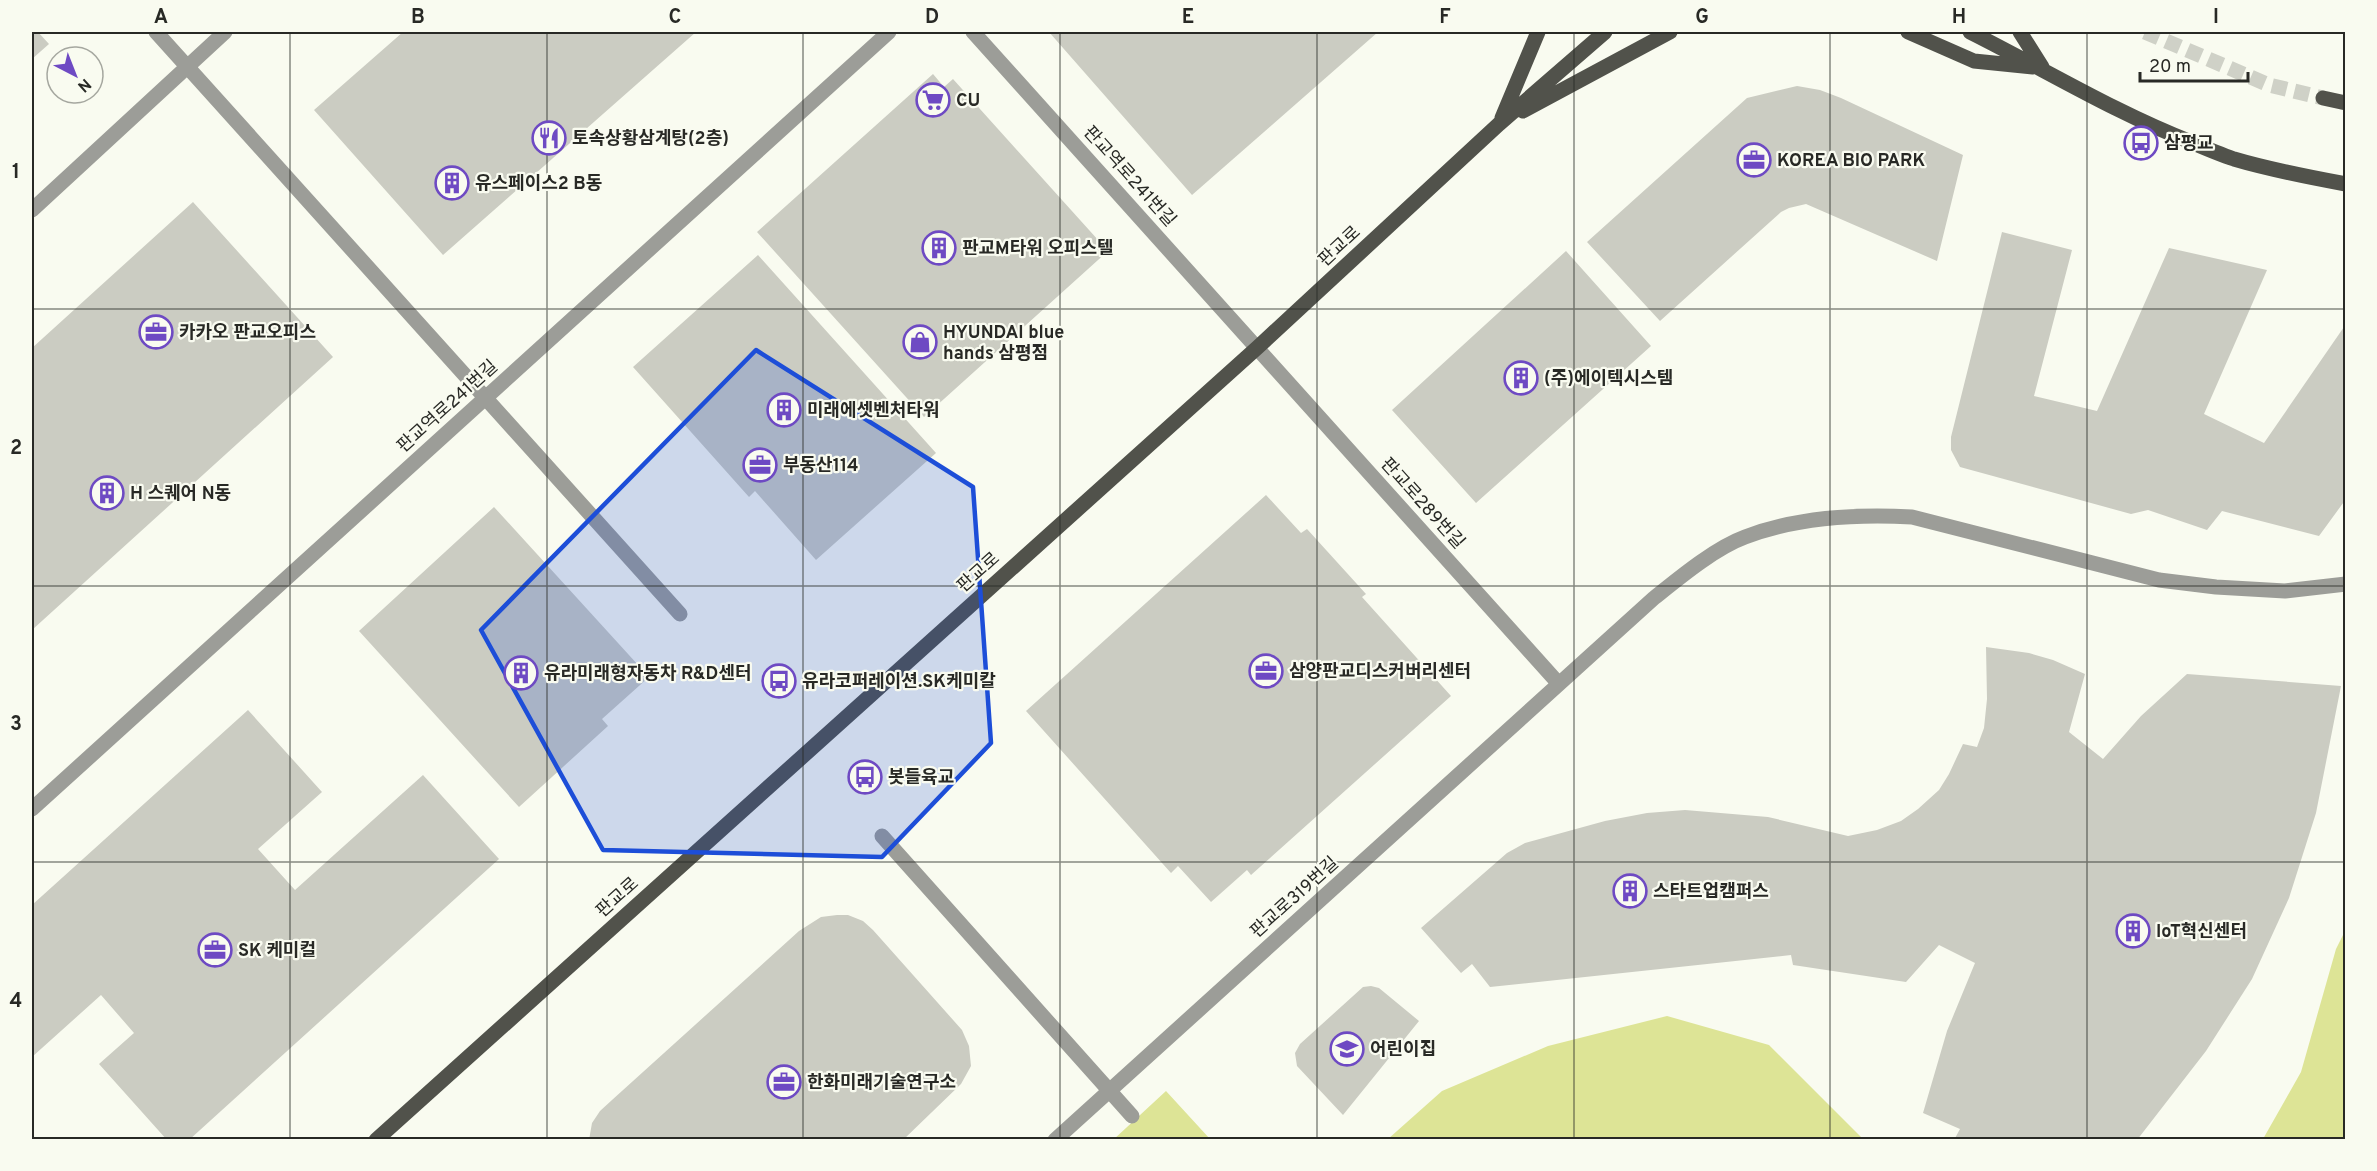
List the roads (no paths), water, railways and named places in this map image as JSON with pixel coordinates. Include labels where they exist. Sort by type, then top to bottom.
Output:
[{"type":"main road","points":[[1499,123],[1538,32]]},
{"type":"main road","name":"판교로","points":[[376,1140],[1258,348],[1499,123],[1605,32]]},
{"type":"main road","points":[[1499,123],[1670,32]]},
{"type":"main road","points":[[1908,32],[1974,62],[2042,68]]},
{"type":"main road","points":[[1970,32],[2141,122],[2232,158],[2346,184]]},
{"type":"main road","points":[[2020,32],[2042,68]]},
{"type":"main road","points":[[2323,98],[2346,103]]},
{"type":"street","points":[[156,32],[680,614]]},
{"type":"street","points":[[32,210],[225,32]]},
{"type":"street","name":"판교역로241번길","points":[[32,809],[889,32]]},
{"type":"street","name":"판교역로241번길","points":[[973,32],[1258,348]]},
{"type":"street","name":"판교로289번길","points":[[1258,348],[1559,684]]},
{"type":"street","name":"판교로319번길","points":[[1055,1140],[1654,598],[1690,568],[1743,537],[1787,525],[1834,518],[1871,514],[1912,517],[2159,580],[2217,587],[2285,591],[2346,584]]},
{"type":"street","points":[[882,837],[1132,1116]]},
{"type":"tunnel","points":[[2145,32],[2269,85],[2323,98]]},
{"type":"place","name":"CU","points":[[933,100]]},
{"type":"place","name":"토속상황삼계탕(2층)","points":[[549,138]]},
{"type":"place","name":"삼평교","points":[[2141,143]]},
{"type":"place","name":"KOREA BIO PARK","points":[[1754,160]]},
{"type":"place","name":"유스페이스2 B동","points":[[452,183]]},
{"type":"place","name":"판교M타워 오피스텔","points":[[939,248]]},
{"type":"place","name":"카카오 판교오피스","points":[[156,332]]},
{"type":"place","name":"HYUNDAI blue hands 삼평점","points":[[920,342]]},
{"type":"place","name":"(주)에이텍시스템","points":[[1521,378]]},
{"type":"place","name":"미래에셋벤처타워","points":[[784,410]]},
{"type":"place","name":"부동산114","points":[[760,465]]},
{"type":"place","name":"H 스퀘어 N동","points":[[107,493]]},
{"type":"place","name":"삼양판교디스커버리센터","points":[[1266,671]]},
{"type":"place","name":"유라미래형자동차 R&D센터","points":[[521,673]]},
{"type":"place","name":"유라코퍼레이션.SK케미칼","points":[[779,681]]},
{"type":"place","name":"봇들육교","points":[[865,777]]},
{"type":"place","name":"스타트업캠퍼스","points":[[1630,891]]},
{"type":"place","name":"IoT혁신센터","points":[[2133,931]]},
{"type":"place","name":"SK 케미컬","points":[[215,950]]},
{"type":"place","name":"어린이집","points":[[1347,1049]]},
{"type":"place","name":"한화미래기술연구소","points":[[784,1082]]}]
